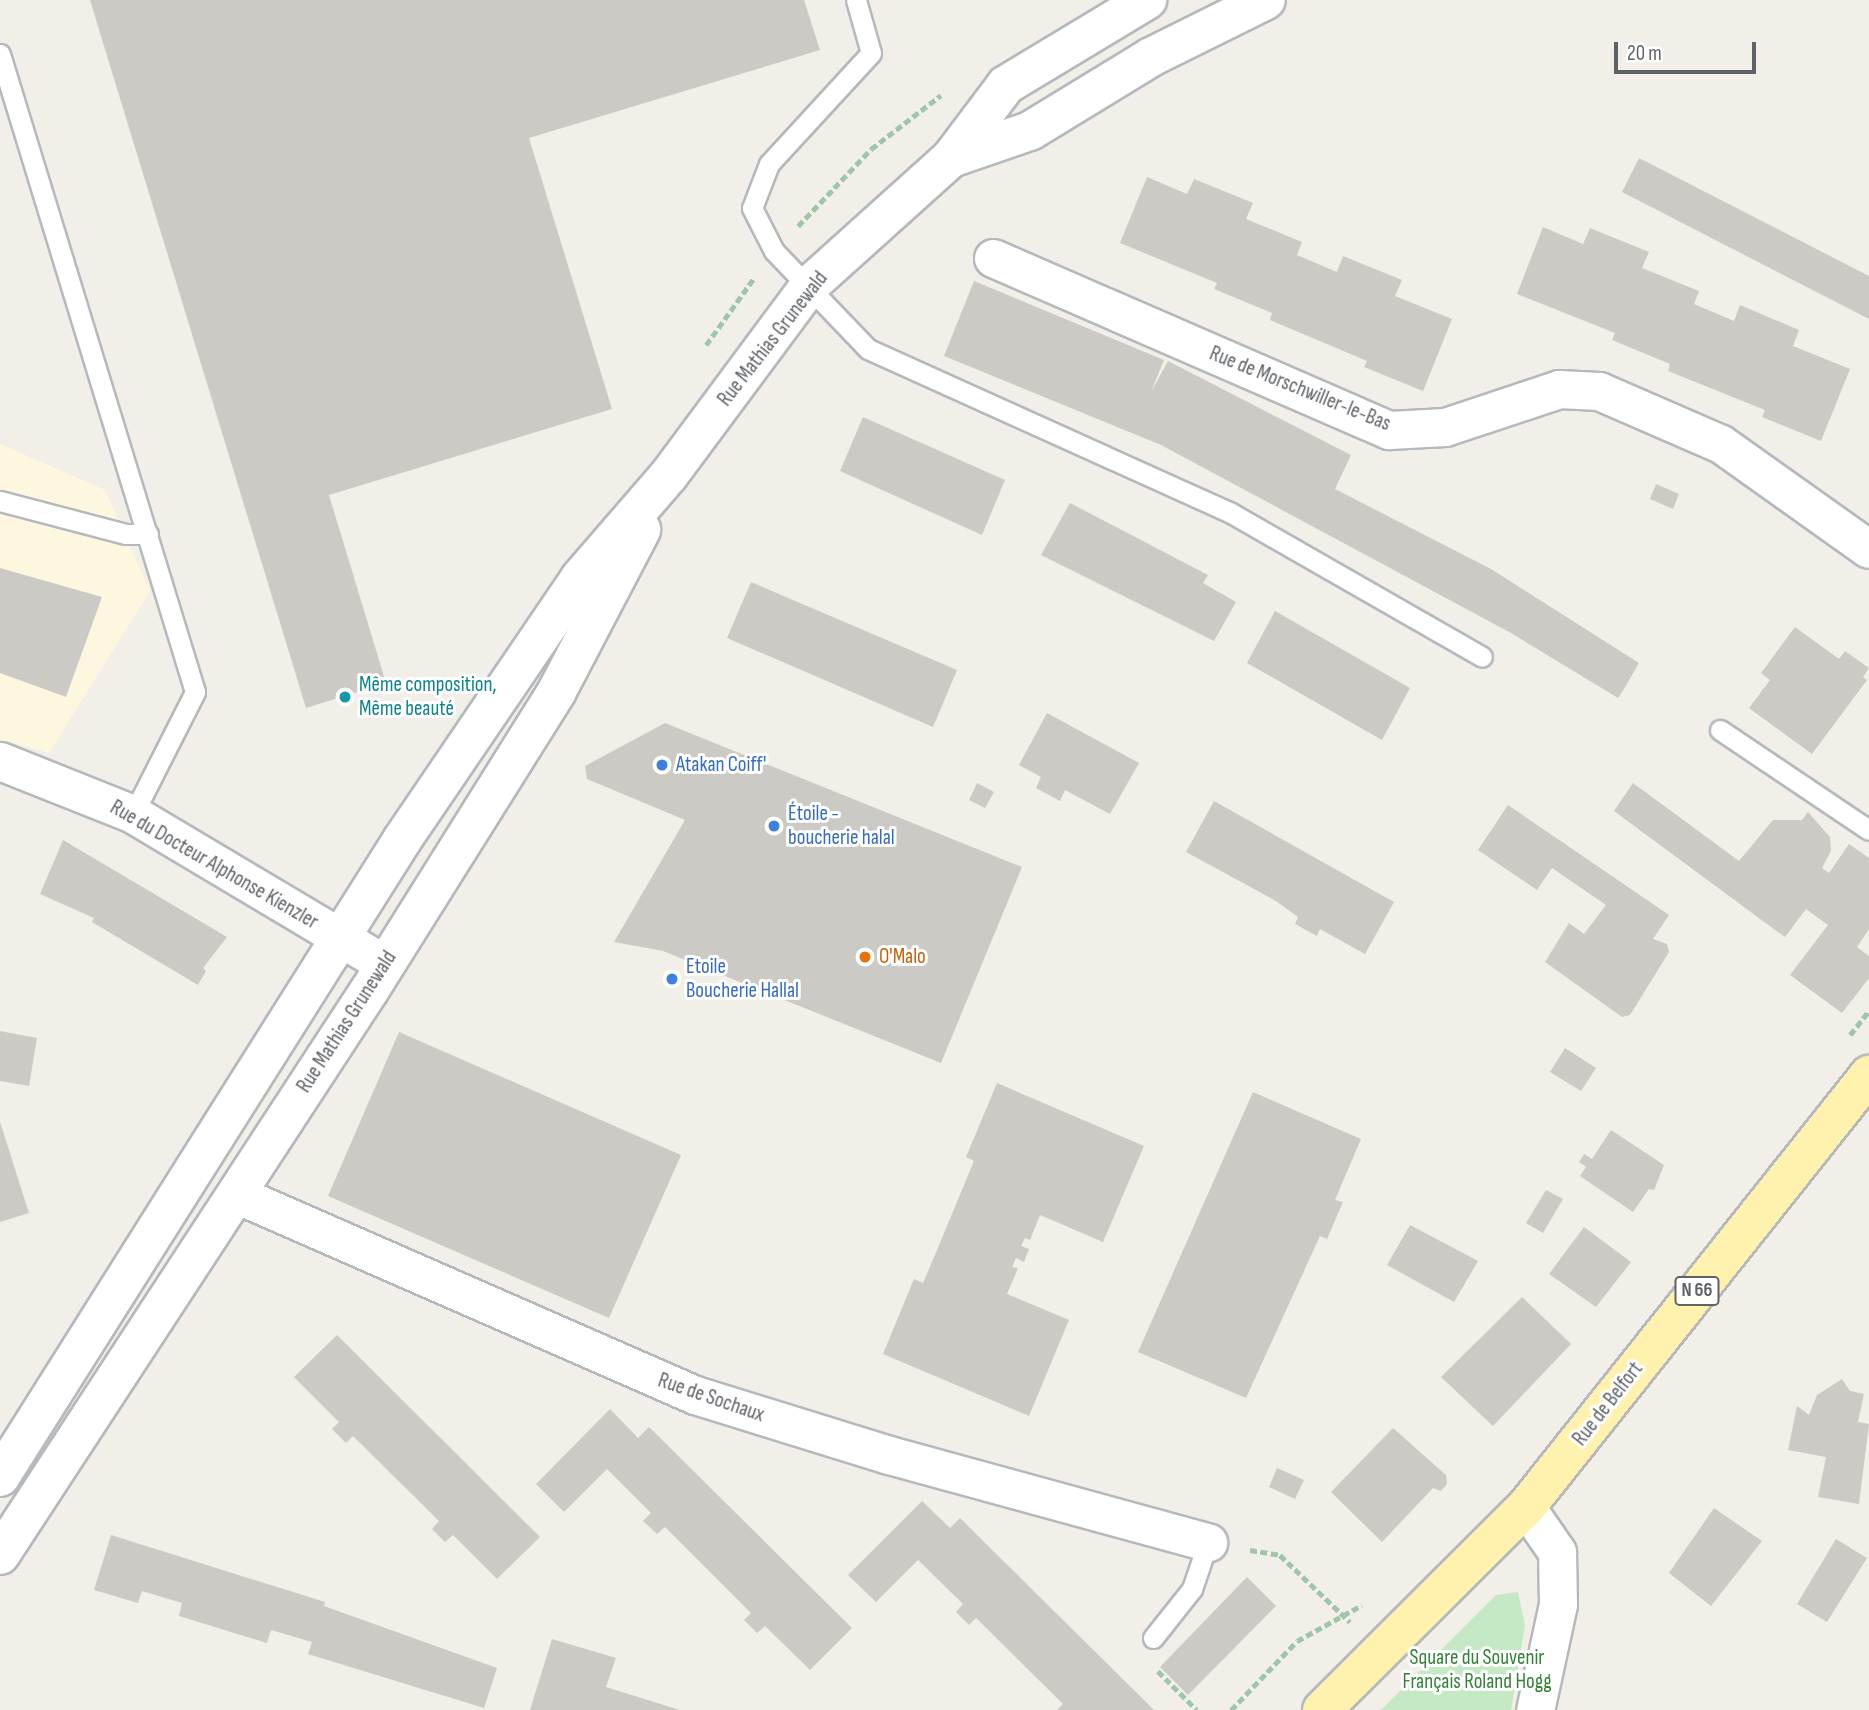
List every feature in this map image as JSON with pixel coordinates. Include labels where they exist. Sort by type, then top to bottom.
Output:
[{"type":"main road","name":"Rue de Belfort","points":[[1322,1710],[1526,1507],[1869,1075]]},
{"type":"street","name":"Rue Mathias Grunewald","points":[[0,1477],[341,937],[580,578],[670,475],[810,285],[951,158],[1006,85],[1147,0]]},
{"type":"street","name":"Rue Mathias Grunewald","points":[[951,158],[1030,131],[1151,57],[1255,2]]},
{"type":"street","name":"Rue de Morschwiller-le-Bas","points":[[993,258],[1390,430],[1445,427],[1559,389],[1599,391],[1721,444],[1869,549]]},
{"type":"street","name":"Rue Mathias Grunewald","points":[[0,1555],[385,964],[557,691],[670,475]]},
{"type":"street","name":"Rue du Docteur Alphonse Kienzler","points":[[0,761],[133,814],[385,964]]},
{"type":"street","name":"Rue de Sochaux","points":[[236,1194],[695,1395],[889,1455],[1208,1542]]},
{"type":"street","points":[[1526,1507],[1558,1552],[1558,1604],[1535,1710]]},
{"type":"lane","points":[[856,0],[871,53],[769,164],[752,208],[774,251],[810,285],[868,349],[1231,513],[1482,657]]},
{"type":"lane","points":[[0,54],[195,692],[133,814]]},
{"type":"lane","points":[[0,501],[126,534],[148,534]]},
{"type":"lane","points":[[1720,730],[1869,830]]},
{"type":"lane","points":[[1153,1638],[1192,1589],[1208,1542]]},
{"type":"path","points":[[1844,1043],[1869,1011]]},
{"type":"path","points":[[1208,1542],[1280,1555],[1342,1616]]},
{"type":"path","points":[[1231,1710],[1297,1641],[1365,1604]]},
{"type":"path","points":[[1153,1638],[1147,1660],[1197,1710]]},
{"type":"shaded area","points":[[0,444],[105,490],[150,591],[49,753],[0,739]]},
{"type":"green space","name":"Square du Souvenir Français Roland Hogg","points":[[1518,1592],[1525,1625],[1511,1710],[1381,1710],[1496,1595]]},
{"type":"building","points":[[90,0],[804,0],[820,50],[529,138],[612,409],[329,495],[386,683],[306,708]]},
{"type":"building","points":[[1639,158],[1869,276],[1869,319],[1622,192]]},
{"type":"building","points":[[1147,177],[1187,194],[1194,179],[1253,203],[1246,219],[1302,242],[1297,255],[1337,272],[1343,256],[1402,280],[1395,296],[1452,319],[1423,391],[1364,367],[1367,361],[1270,320],[1272,313],[1214,289],[1217,283],[1120,243]]},
{"type":"building","points":[[1543,227],[1583,244],[1590,228],[1649,252],[1642,268],[1699,291],[1694,304],[1734,321],[1740,305],[1799,330],[1793,346],[1850,369],[1821,441],[1762,417],[1765,410],[1668,371],[1670,364],[1612,340],[1615,333],[1517,294]]},
{"type":"building","points":[[974,281],[1164,360],[1151,392],[1168,361],[1351,455],[1335,489],[1491,569],[1639,663],[1624,689],[1618,698],[1511,633],[1161,445],[944,356]]},
{"type":"building","points":[[863,417],[1005,480],[982,535],[840,471]]},
{"type":"building","points":[[1656,484],[1679,494],[1673,509],[1650,499]]},
{"type":"building","points":[[1070,503],[1208,575],[1203,583],[1236,602],[1214,641],[1041,555]]},
{"type":"building","points":[[0,568],[102,597],[66,697],[0,673]]},
{"type":"building","points":[[751,582],[957,670],[933,727],[727,638]]},
{"type":"building","points":[[1275,611],[1410,688],[1382,740],[1247,663]]},
{"type":"building","points":[[1795,627],[1839,659],[1845,651],[1869,668],[1863,677],[1867,680],[1812,754],[1749,708],[1770,680],[1761,673]]},
{"type":"building","points":[[1047,713],[1139,763],[1110,814],[1065,790],[1060,801],[1036,788],[1041,777],[1019,765]]},
{"type":"building","points":[[665,723],[1022,867],[941,1063],[663,951],[614,942],[685,820],[587,779],[585,766]]},
{"type":"building","points":[[977,783],[994,792],[985,808],[969,800]]},
{"type":"building","points":[[1633,783],[1739,861],[1773,820],[1802,820],[1808,812],[1830,837],[1831,851],[1822,868],[1829,873],[1849,844],[1869,858],[1869,929],[1857,947],[1869,956],[1869,978],[1842,1013],[1790,975],[1828,925],[1806,909],[1785,937],[1767,924],[1614,811]]},
{"type":"building","points":[[1214,801],[1394,902],[1365,954],[1320,929],[1317,936],[1295,924],[1298,917],[1276,901],[1186,852]]},
{"type":"building","points":[[1508,805],[1669,915],[1653,939],[1667,944],[1669,952],[1630,1015],[1622,1017],[1545,962],[1569,923],[1584,934],[1606,905],[1552,868],[1537,890],[1478,850]]},
{"type":"building","points":[[63,840],[227,937],[203,968],[206,971],[198,985],[92,922],[94,918],[40,894]]},
{"type":"building","points":[[0,1031],[37,1038],[29,1086],[0,1081]]},
{"type":"building","points":[[399,1032],[681,1155],[609,1318],[328,1196]]},
{"type":"building","points":[[1565,1048],[1596,1068],[1581,1091],[1550,1072]]},
{"type":"building","points":[[997,1083],[1144,1146],[1103,1242],[1040,1215],[1030,1240],[1025,1238],[1021,1246],[1029,1249],[1024,1262],[1016,1258],[1012,1267],[1018,1268],[1007,1294],[1069,1320],[1029,1416],[883,1354],[914,1279],[923,1283],[932,1262],[974,1161],[966,1157]]},
{"type":"building","points":[[1253,1092],[1361,1139],[1335,1200],[1343,1202],[1327,1239],[1320,1236],[1246,1398],[1138,1352]]},
{"type":"building","points":[[0,1122],[29,1213],[0,1222]]},
{"type":"building","points":[[1611,1130],[1664,1165],[1654,1190],[1649,1189],[1633,1212],[1580,1176],[1586,1167],[1579,1162],[1584,1154],[1592,1159]]},
{"type":"building","points":[[1546,1190],[1563,1199],[1543,1233],[1526,1223]]},
{"type":"building","points":[[1410,1225],[1478,1261],[1454,1302],[1387,1265]]},
{"type":"building","points":[[1584,1227],[1631,1262],[1596,1307],[1549,1274]]},
{"type":"building","points":[[1522,1297],[1571,1344],[1493,1426],[1441,1377]]},
{"type":"building","points":[[337,1335],[540,1537],[497,1579],[453,1535],[445,1542],[432,1529],[439,1521],[353,1436],[346,1443],[332,1429],[339,1422],[294,1377]]},
{"type":"building","points":[[1842,1379],[1850,1391],[1864,1394],[1858,1422],[1869,1424],[1859,1504],[1818,1497],[1826,1457],[1788,1450],[1797,1406],[1809,1415],[1817,1395]]},
{"type":"building","points":[[610,1409],[638,1438],[649,1427],[852,1628],[810,1670],[765,1626],[757,1633],[744,1620],[751,1613],[665,1527],[657,1534],[643,1521],[651,1513],[607,1469],[564,1512],[536,1484]]},
{"type":"building","points":[[1393,1428],[1446,1475],[1447,1484],[1441,1491],[1433,1488],[1382,1542],[1331,1492]]},
{"type":"building","points":[[1277,1468],[1304,1480],[1295,1499],[1269,1487]]},
{"type":"building","points":[[922,1501],[950,1528],[960,1518],[1154,1710],[1057,1710],[1063,1704],[976,1618],[969,1625],[956,1612],[963,1604],[918,1560],[876,1602],[848,1575]]},
{"type":"building","points":[[1714,1508],[1762,1541],[1711,1606],[1669,1573]]},
{"type":"building","points":[[111,1535],[325,1602],[324,1606],[497,1668],[484,1708],[308,1654],[312,1642],[271,1630],[267,1643],[179,1616],[182,1603],[142,1591],[138,1603],[94,1590]]},
{"type":"building","points":[[1836,1539],[1867,1558],[1827,1622],[1797,1604]]},
{"type":"building","points":[[1247,1577],[1276,1606],[1188,1695],[1160,1667]]},
{"type":"building","points":[[552,1639],[616,1658],[606,1687],[680,1710],[530,1710]]},
{"type":"place","name":"Même composition, Même beauté","points":[[345,697]]},
{"type":"place","name":"Atakan Coiff'","points":[[662,765]]},
{"type":"place","name":"Étoile - boucherie halal","points":[[774,826]]},
{"type":"place","name":"O'Malo","points":[[865,957]]},
{"type":"place","name":"Etoile Boucherie Hallal","points":[[672,979]]}]
